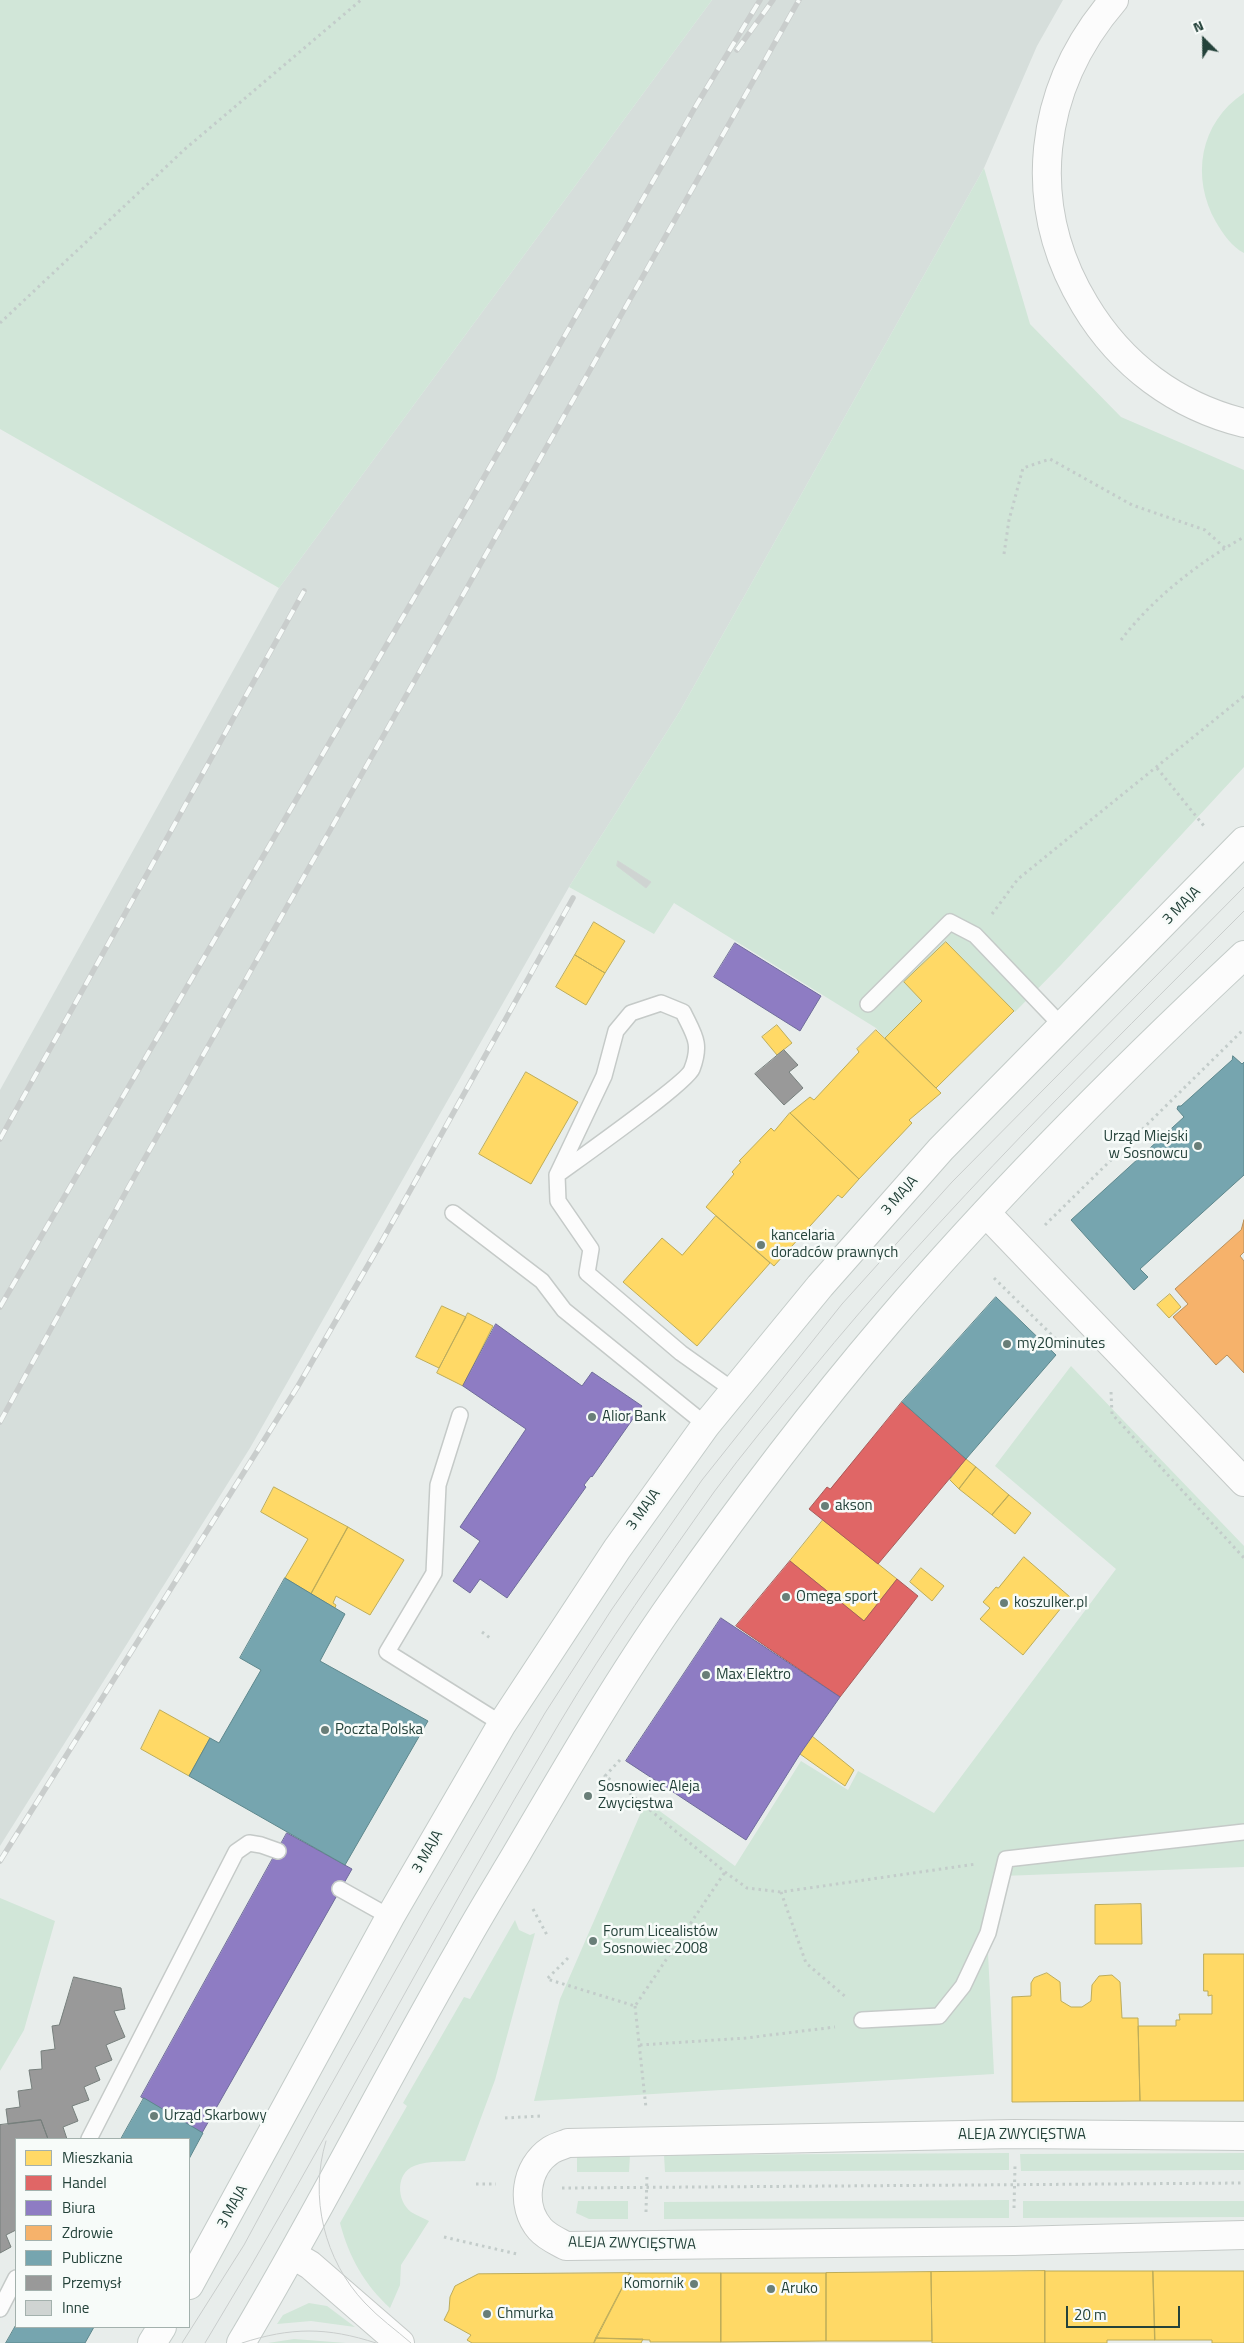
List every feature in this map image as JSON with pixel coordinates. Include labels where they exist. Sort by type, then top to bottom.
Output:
[{"type":"main road","points":[[1114,0],[1098,19],[1078,49],[1065,76],[1054,110],[1046,175],[1048,206],[1062,261],[1095,321],[1112,344],[1137,369],[1162,388],[1220,417],[1244,423]]},
{"type":"main road","name":"3 MAJA","points":[[190,2283],[390,1916],[502,1724],[617,1549],[706,1425],[820,1286],[935,1156],[1244,841]]},
{"type":"main road","points":[[241,2343],[293,2255],[459,1951],[559,1780],[672,1604],[820,1404],[890,1320],[986,1213],[1181,1015],[1244,955]]},
{"type":"main road","points":[[986,1213],[1244,1482]]},
{"type":"main road","name":"ALEJA ZWYCIĘSTWA","points":[[1244,2136],[1014,2134],[568,2143],[551,2150],[539,2160],[530,2177],[527,2194],[530,2210],[540,2229],[551,2238],[566,2246],[1014,2241],[1244,2235]]},
{"type":"main road","points":[[293,2255],[310,2265],[400,2343]]},
{"type":"main road","points":[[152,2343],[161,2328]]},
{"type":"lane","points":[[868,1004],[950,922],[975,935],[1062,1026]]},
{"type":"lane","points":[[557,1175],[630,1121],[692,1071],[698,1043],[682,1012],[661,1003],[631,1013],[616,1031],[604,1076],[557,1175],[558,1201],[590,1249],[588,1273],[681,1353],[733,1390]]},
{"type":"lane","points":[[453,1213],[542,1281],[564,1310],[706,1425]]},
{"type":"lane","points":[[460,1415],[438,1485],[434,1574],[387,1652],[502,1724]]},
{"type":"lane","points":[[862,2020],[939,2016],[963,1986],[988,1934],[1006,1859],[1244,1832]]},
{"type":"lane","points":[[90,2138],[236,1852],[249,1844],[261,1845],[278,1851]]},
{"type":"lane","points":[[340,1889],[390,1916]]},
{"type":"lane","points":[[0,2309],[15,2280]]},
{"type":"path","points":[[0,323],[186,150],[361,0]]},
{"type":"path","points":[[1004,554],[1023,468],[1050,459],[1132,506],[1205,530],[1225,548]]},
{"type":"path","points":[[1121,640],[1142,615],[1200,563],[1244,537]]},
{"type":"path","points":[[975,935],[1018,879],[1244,696]]},
{"type":"path","points":[[1156,768],[1204,826]]},
{"type":"path","points":[[1038,1232],[1244,1029]]},
{"type":"path","points":[[994,1278],[1063,1346]]},
{"type":"path","points":[[1111,1390],[1112,1414],[1244,1558]]},
{"type":"path","points":[[482,1632],[490,1638]]},
{"type":"path","points":[[620,1760],[605,1776],[627,1791],[725,1872],[748,1888],[781,1892],[1006,1859]]},
{"type":"path","points":[[646,2109],[635,2006],[725,1872]]},
{"type":"path","points":[[640,2045],[746,2038],[834,2027],[862,2020],[846,1997],[806,1963],[781,1892]]},
{"type":"path","points":[[534,1909],[547,1935]]},
{"type":"path","points":[[568,1958],[548,1979],[635,2006]]},
{"type":"path","points":[[1014,2134],[1014,2241]]},
{"type":"path","points":[[567,2189],[1244,2183]]},
{"type":"shaded area","points":[[712,0],[1063,0],[1037,46],[984,168],[680,711],[569,887],[250,1448],[0,1846],[0,1090],[279,588]]},
{"type":"green space","points":[[0,0],[712,0],[279,588],[0,429]]},
{"type":"green space","points":[[1244,93],[1244,253],[1228,240],[1216,222],[1208,205],[1202,170],[1204,152],[1209,135],[1217,120],[1229,105]]},
{"type":"green space","points":[[984,168],[1030,324],[1121,417],[1244,470],[1244,767],[1061,965],[1015,1012],[946,942],[905,982],[922,1001],[885,1038],[876,1028],[674,903],[654,934],[569,887],[680,711]]},
{"type":"green space","points":[[1071,1366],[1244,1546],[1244,1867],[1002,1876],[988,1953],[994,2074],[534,2101],[560,1999],[646,1801],[735,1866],[801,1761],[848,1790],[858,1771],[934,1813],[1116,1569],[995,1466]]},
{"type":"green space","points":[[0,1898],[55,1921],[24,2030],[0,2071]]},
{"type":"green space","points":[[515,1920],[519,1930],[530,1935],[535,1933],[495,2080],[465,2161],[420,2164],[408,2169],[401,2180],[401,2194],[406,2207],[411,2212],[429,2221],[401,2265],[400,2285],[390,2308],[365,2280],[353,2259],[340,2223],[407,2106],[403,2103],[464,1997],[470,1999]]},
{"type":"green space","points":[[1009,2153],[1009,2170],[665,2172],[664,2155]]},
{"type":"green space","points":[[1244,2153],[1244,2170],[1021,2171],[1020,2154]]},
{"type":"green space","points":[[577,2155],[630,2155],[629,2172],[577,2172]]},
{"type":"green space","points":[[1009,2200],[1009,2218],[664,2219],[664,2202]]},
{"type":"green space","points":[[578,2201],[628,2201],[628,2219],[589,2219],[576,2213]]},
{"type":"green space","points":[[1023,2201],[1244,2201],[1244,2217],[1023,2218]]},
{"type":"green space","points":[[309,2303],[327,2306],[355,2327],[311,2321],[277,2324],[283,2315]]},
{"type":"green space","points":[[294,2339],[346,2343],[268,2343]]},
{"type":"building: Mieszkania","points":[[594,922],[625,941],[605,973],[575,955]]},
{"type":"building: Mieszkania","points":[[946,942],[1014,1011],[936,1088],[885,1038],[922,1001],[904,982]]},
{"type":"building: Mieszkania","points":[[575,955],[605,973],[586,1005],[556,987]]},
{"type":"building: Mieszkania","points":[[777,1025],[792,1043],[777,1055],[762,1037]]},
{"type":"building: Mieszkania","points":[[876,1030],[941,1093],[909,1120],[912,1123],[859,1179],[790,1113],[810,1097],[814,1100],[859,1052],[857,1049]]},
{"type":"building: Mieszkania","points":[[526,1072],[578,1102],[531,1184],[479,1154]]},
{"type":"building: Mieszkania","points":[[790,1113],[859,1179],[842,1198],[838,1195],[774,1266],[706,1207],[734,1174],[732,1172],[741,1162],[739,1161],[771,1128],[774,1131]]},
{"type":"building: Mieszkania","points":[[716,1216],[770,1263],[697,1346],[623,1282],[662,1238],[682,1255]]},
{"type":"building: Mieszkania","points":[[1170,1294],[1181,1307],[1169,1318],[1157,1305]]},
{"type":"building: Mieszkania","points":[[442,1306],[466,1317],[439,1368],[416,1357]]},
{"type":"building: Mieszkania","points":[[468,1313],[493,1326],[463,1386],[437,1373]]},
{"type":"building: Mieszkania","points":[[966,1459],[976,1467],[959,1489],[950,1480]]},
{"type":"building: Mieszkania","points":[[976,1467],[1009,1495],[992,1515],[959,1489]]},
{"type":"building: Mieszkania","points":[[274,1487],[348,1527],[311,1594],[285,1578],[308,1539],[261,1512]]},
{"type":"building: Mieszkania","points":[[1009,1495],[1031,1513],[1015,1534],[992,1515]]},
{"type":"building: Mieszkania","points":[[823,1520],[897,1579],[864,1621],[790,1561]]},
{"type":"building: Mieszkania","points":[[348,1527],[404,1560],[370,1615],[336,1596],[333,1603],[336,1605],[335,1608],[311,1594]]},
{"type":"building: Mieszkania","points":[[1024,1557],[1070,1597],[1023,1655],[980,1619],[990,1608],[983,1602],[996,1587],[998,1588]]},
{"type":"building: Mieszkania","points":[[921,1568],[944,1586],[932,1601],[910,1582]]},
{"type":"building: Mieszkania","points":[[160,1710],[210,1738],[189,1776],[141,1749]]},
{"type":"building: Mieszkania","points":[[812,1736],[854,1770],[845,1786],[800,1754]]},
{"type":"building: Mieszkania","points":[[1141,1904],[1142,1944],[1095,1944],[1095,1905]]},
{"type":"building: Mieszkania","points":[[1204,1954],[1244,1954],[1244,2101],[1140,2101],[1138,2026],[1176,2026],[1176,2020],[1180,2020],[1179,2014],[1212,2014],[1212,1995],[1208,1996],[1208,1991],[1204,1991]]},
{"type":"building: Mieszkania","points":[[1047,1973],[1060,1982],[1061,2001],[1071,2007],[1082,2007],[1091,2001],[1092,1985],[1099,1976],[1112,1975],[1120,1982],[1122,2018],[1138,2018],[1140,2101],[1012,2102],[1012,1997],[1031,1996],[1031,1983],[1034,1978]]},
{"type":"building: Mieszkania","points":[[1045,2271],[1045,2343],[932,2343],[931,2272]]},
{"type":"building: Mieszkania","points":[[1045,2271],[1153,2271],[1155,2340],[1107,2340],[1107,2343],[1045,2343]]},
{"type":"building: Mieszkania","points":[[1153,2271],[1244,2271],[1244,2343],[1212,2343],[1212,2340],[1155,2340]]},
{"type":"building: Mieszkania","points":[[931,2272],[932,2341],[826,2341],[826,2273]]},
{"type":"building: Mieszkania","points":[[630,2273],[594,2343],[472,2343],[467,2340],[471,2335],[444,2320],[449,2310],[450,2297],[455,2286],[478,2274]]},
{"type":"building: Mieszkania","points":[[630,2273],[721,2273],[721,2342],[650,2342],[650,2340],[596,2338]]},
{"type":"building: Mieszkania","points":[[721,2273],[826,2273],[826,2341],[721,2342]]},
{"type":"building: Mieszkania","points":[[596,2338],[643,2339],[641,2343],[594,2343]]},
{"type":"building: Handel","points":[[902,1402],[966,1459],[878,1564],[809,1509],[827,1487],[830,1489]]},
{"type":"building: Handel","points":[[790,1561],[864,1621],[897,1579],[918,1596],[840,1697],[736,1626]]},
{"type":"building: Biura","points":[[735,943],[821,996],[800,1031],[714,977]]},
{"type":"building: Biura","points":[[496,1324],[582,1386],[592,1372],[642,1406],[592,1477],[584,1485],[586,1487],[507,1598],[480,1579],[470,1593],[453,1581],[480,1541],[460,1527],[526,1429],[463,1386]]},
{"type":"building: Biura","points":[[721,1618],[840,1697],[800,1754],[746,1840],[626,1761]]},
{"type":"building: Biura","points":[[287,1833],[352,1869],[202,2133],[141,2097]]},
{"type":"building: Zdrowie","points":[[1244,1220],[1244,1252],[1240,1256],[1244,1261],[1244,1373],[1227,1355],[1216,1365],[1173,1317],[1188,1304],[1175,1289],[1241,1230]]},
{"type":"building: Publiczne","name":"Urząd Miejski w Sosnowcu","points":[[1233,1056],[1242,1064],[1244,1062],[1244,1175],[1140,1269],[1148,1277],[1134,1290],[1071,1220],[1184,1117],[1177,1109],[1178,1106],[1181,1106],[1232,1060]]},
{"type":"building: Publiczne","points":[[996,1297],[1056,1355],[966,1459],[902,1402]]},
{"type":"building: Publiczne","name":"Poczta Polska","points":[[285,1578],[345,1614],[320,1661],[428,1721],[345,1865],[189,1776],[210,1738],[219,1743],[261,1670],[240,1658]]},
{"type":"building: Publiczne","name":"Urząd Skarbowy","points":[[144,2098],[203,2133],[190,2157],[190,2138],[122,2138]]},
{"type":"building: Publiczne","points":[[15,2327],[93,2328],[85,2343],[6,2343]]},
{"type":"building: Przemysł","points":[[784,1050],[798,1065],[789,1072],[803,1088],[784,1105],[755,1074]]},
{"type":"building: Przemysł","points":[[74,1977],[121,1988],[125,2009],[114,2011],[125,2037],[106,2045],[112,2060],[95,2067],[100,2080],[84,2087],[89,2100],[72,2106],[78,2121],[63,2127],[67,2138],[48,2138],[41,2120],[8,2124],[6,2109],[20,2107],[18,2091],[32,2089],[29,2070],[42,2069],[41,2051],[55,2049],[52,2026],[59,2025]]},
{"type":"building: Przemysł","points":[[41,2120],[48,2138],[15,2138],[15,2230],[6,2235],[11,2247],[0,2253],[0,2125]]},
{"type":"building: Inne","points":[[618,861],[651,882],[646,888],[617,866]]},
{"type":"tram line","points":[[182,2343],[244,2245],[318,2108],[429,1911],[545,1713],[612,1609],[702,1480],[842,1304],[952,1182],[1244,887]]},
{"type":"tram line","points":[[205,2343],[251,2266],[470,1877],[560,1722],[615,1634],[714,1492],[809,1373],[912,1253],[1020,1137],[1244,911]]},
{"type":"tram line","points":[[326,2141],[321,2162],[319,2184],[320,2206],[330,2248],[351,2286],[365,2303],[411,2343]]},
{"type":"tram line","points":[[242,2343],[277,2334],[309,2331],[341,2334],[376,2343]]},
{"type":"railway","points":[[0,1307],[463,514],[697,104],[760,0]]},
{"type":"railway","points":[[737,50],[773,0]]},
{"type":"railway","points":[[0,1422],[128,1188],[799,0]]},
{"type":"railway","points":[[0,1139],[304,591]]},
{"type":"railway","points":[[0,1861],[298,1386],[382,1241],[573,898]]},
{"type":"place","name":"Urząd Miejski w Sosnowcu","points":[[1198,1146]]},
{"type":"place","name":"kancelaria doradców prawnych","points":[[761,1245]]},
{"type":"place","name":"my20minutes","points":[[1007,1344]]},
{"type":"place","name":"Alior Bank","points":[[592,1417]]},
{"type":"place","name":"akson","points":[[825,1506]]},
{"type":"place","name":"Omega sport","points":[[786,1597]]},
{"type":"place","name":"koszulker.pl","points":[[1004,1603]]},
{"type":"place","name":"Max Elektro","points":[[706,1675]]},
{"type":"place","name":"Poczta Polska","points":[[325,1730]]},
{"type":"place","name":"Sosnowiec Aleja Zwycięstwa","points":[[588,1796]]},
{"type":"place","name":"Forum Licealistów Sosnowiec 2008","points":[[593,1941]]},
{"type":"place","name":"Urząd Skarbowy","points":[[154,2116]]},
{"type":"place","name":"Komornik","points":[[694,2284]]},
{"type":"place","name":"Aruko","points":[[771,2289]]},
{"type":"place","name":"Chmurka","points":[[487,2314]]}]
